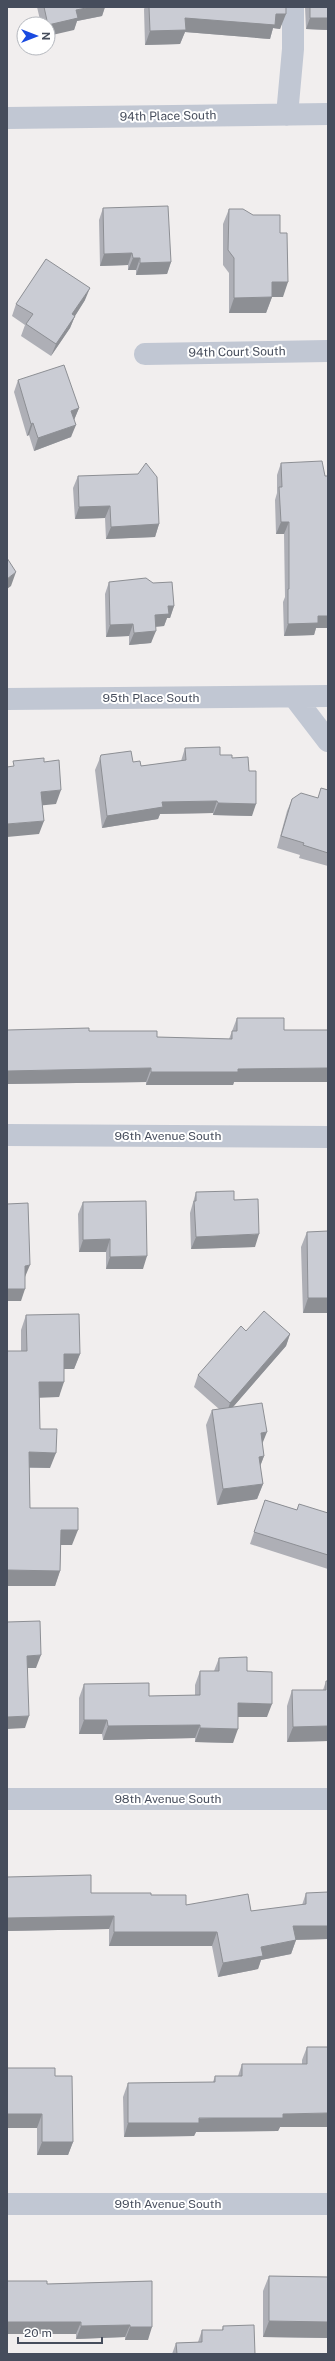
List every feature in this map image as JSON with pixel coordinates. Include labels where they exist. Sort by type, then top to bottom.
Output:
[{"type":"street","points":[[287,115],[293,49],[293,7]]},
{"type":"street","name":"94th Place South","points":[[7,118],[328,114]]},
{"type":"street","name":"94th Court South","points":[[145,354],[328,351]]},
{"type":"street","name":"95th Place South","points":[[7,698],[325,697]]},
{"type":"street","points":[[295,698],[328,741]]},
{"type":"street","name":"96th Avenue South","points":[[7,1135],[328,1137]]},
{"type":"street","name":"98th Avenue South","points":[[7,1799],[328,1799]]},
{"type":"street","name":"99th Avenue South","points":[[7,2204],[328,2204]]},
{"type":"building","points":[[44,7],[91,7],[76,10],[78,18],[56,23],[56,16],[46,16]]},
{"type":"building","points":[[149,7],[286,7],[286,14],[276,14],[275,25],[185,18],[186,30],[150,31]]},
{"type":"building","points":[[310,7],[328,7],[328,18],[310,18]]},
{"type":"building","points":[[168,206],[171,262],[140,263],[140,258],[133,258],[132,253],[104,254],[103,208]]},
{"type":"building","points":[[229,209],[243,209],[253,215],[280,215],[280,233],[287,233],[288,282],[272,282],[272,297],[234,298],[234,258],[228,250]]},
{"type":"building","points":[[46,259],[90,288],[72,314],[75,316],[56,344],[26,324],[33,314],[16,304]]},
{"type":"building","points":[[64,365],[79,408],[71,411],[76,425],[38,438],[33,423],[31,424],[18,380]]},
{"type":"building","points":[[322,461],[325,476],[328,476],[328,616],[318,616],[318,623],[288,624],[289,522],[281,522],[279,487],[282,487],[281,463]]},
{"type":"building","points":[[146,463],[157,477],[159,524],[111,527],[110,506],[79,507],[78,476],[138,474]]},
{"type":"building","points":[[7,558],[16,572],[7,579]]},
{"type":"building","points":[[146,578],[153,583],[172,582],[174,606],[168,606],[169,614],[155,615],[156,631],[134,633],[133,624],[110,625],[109,582]]},
{"type":"building","points":[[220,747],[220,755],[232,755],[232,758],[248,757],[249,771],[256,771],[256,804],[218,803],[217,801],[162,802],[163,807],[107,816],[100,758],[101,755],[131,751],[133,762],[140,761],[141,766],[186,760],[185,748]]},
{"type":"building","points":[[44,758],[44,762],[59,760],[61,790],[41,792],[44,821],[7,824],[7,767],[14,766],[13,761]]},
{"type":"building","points":[[321,788],[328,790],[328,853],[303,845],[304,843],[281,836],[292,799],[301,793],[318,798]]},
{"type":"building","points":[[237,1018],[284,1018],[284,1030],[328,1030],[328,1068],[238,1069],[238,1072],[151,1072],[151,1068],[7,1071],[7,1030],[89,1028],[89,1031],[157,1031],[157,1037],[232,1039],[232,1031],[237,1031]]},
{"type":"building","points":[[234,1191],[234,1200],[258,1199],[259,1234],[196,1237],[194,1201],[196,1201],[196,1192]]},
{"type":"building","points":[[146,1201],[147,1256],[110,1257],[110,1239],[83,1240],[83,1202]]},
{"type":"building","points":[[28,1203],[30,1265],[25,1266],[25,1289],[7,1289],[7,1204]]},
{"type":"building","points":[[328,1231],[328,1298],[308,1298],[307,1232]]},
{"type":"building","points":[[264,1311],[290,1334],[230,1403],[198,1375],[241,1326],[246,1331]]},
{"type":"building","points":[[79,1314],[80,1354],[64,1354],[64,1382],[39,1382],[40,1429],[57,1429],[56,1453],[29,1452],[30,1508],[78,1508],[78,1530],[61,1530],[60,1571],[7,1570],[7,1351],[27,1351],[26,1315]]},
{"type":"building","points":[[262,1403],[267,1432],[261,1433],[264,1456],[259,1457],[263,1484],[223,1489],[212,1410]]},
{"type":"building","points":[[265,1500],[297,1510],[299,1504],[328,1513],[328,1555],[254,1532]]},
{"type":"building","points":[[40,1621],[41,1655],[27,1656],[29,1716],[7,1717],[7,1622]]},
{"type":"building","points":[[247,1657],[247,1671],[272,1672],[272,1704],[238,1703],[238,1729],[200,1728],[200,1725],[108,1726],[107,1720],[84,1720],[84,1684],[149,1683],[149,1696],[200,1695],[200,1671],[219,1671],[219,1658]]},
{"type":"building","points":[[326,1681],[328,1681],[328,1726],[293,1727],[292,1690],[326,1690]]},
{"type":"building","points":[[91,1875],[91,1893],[151,1893],[151,1895],[186,1895],[186,1905],[248,1894],[251,1911],[306,1904],[306,1893],[328,1892],[328,1926],[293,1926],[296,1940],[261,1947],[263,1956],[223,1963],[217,1932],[114,1932],[114,1916],[7,1918],[7,1877]]},
{"type":"building","points":[[307,2047],[328,2047],[328,2113],[283,2114],[283,2118],[199,2118],[199,2123],[128,2123],[128,2083],[215,2082],[215,2076],[242,2076],[242,2064],[307,2064]]},
{"type":"building","points":[[7,2068],[55,2068],[55,2076],[72,2076],[73,2142],[42,2142],[42,2114],[7,2114]]},
{"type":"building","points":[[269,2276],[328,2277],[328,2322],[269,2321]]},
{"type":"building","points":[[7,2281],[47,2281],[47,2284],[152,2281],[152,2327],[130,2327],[130,2325],[81,2326],[81,2322],[7,2322]]},
{"type":"building","points":[[254,2325],[255,2354],[177,2354],[176,2343],[202,2342],[202,2330],[223,2330],[223,2326]]}]
